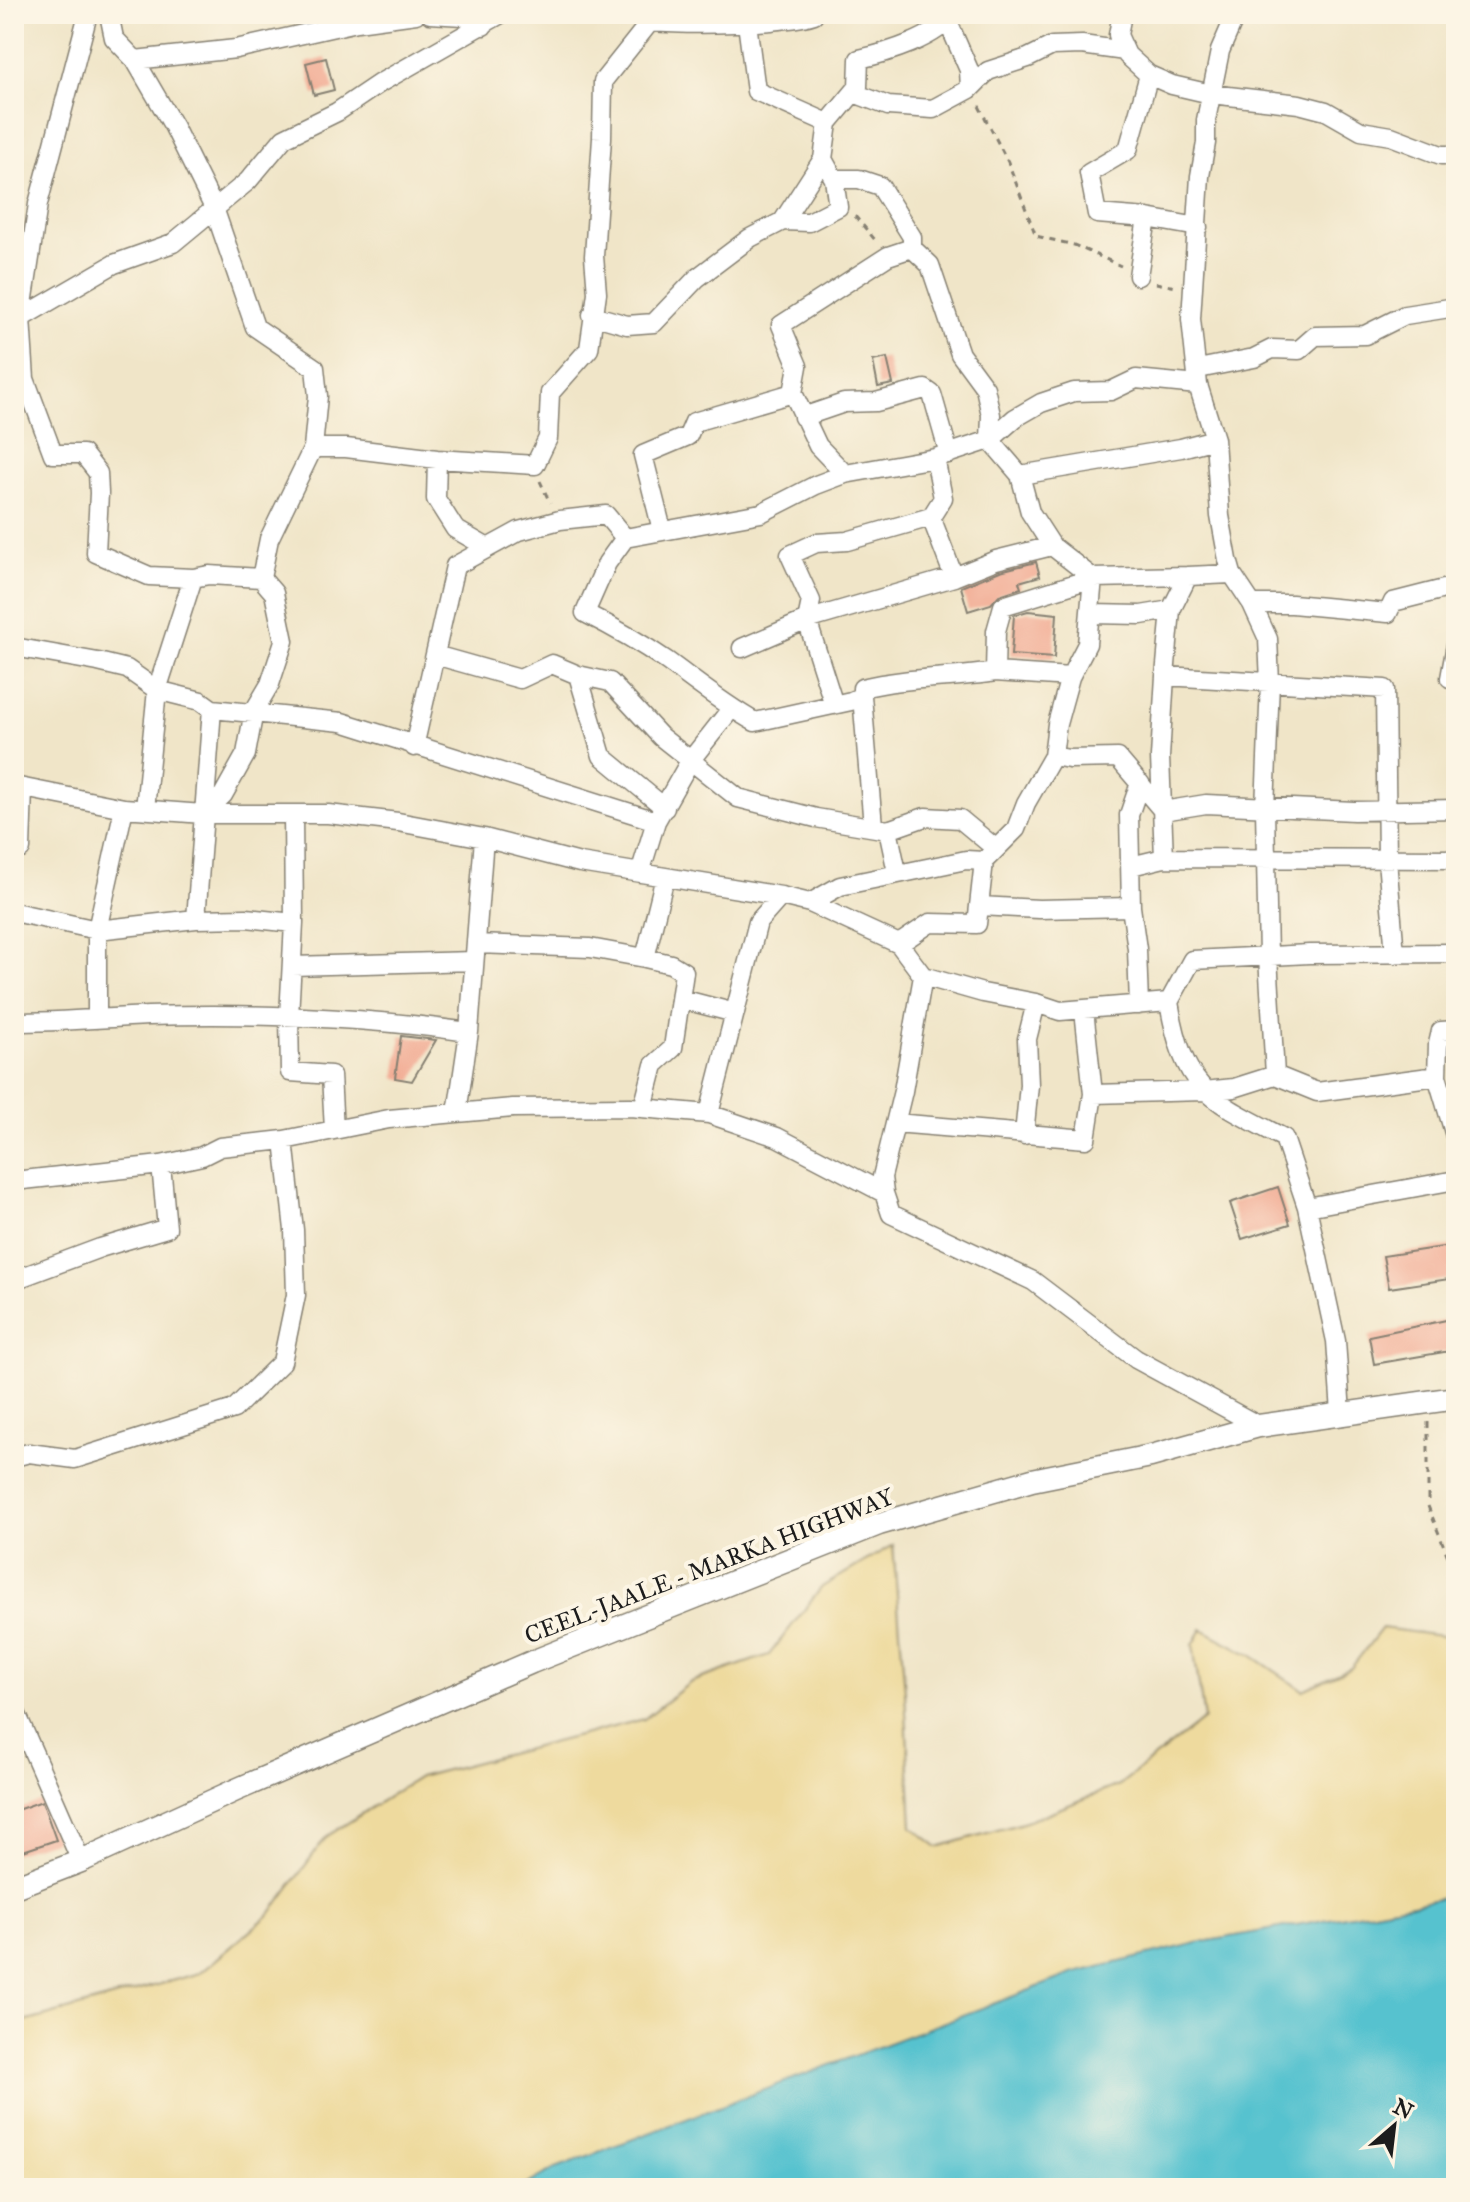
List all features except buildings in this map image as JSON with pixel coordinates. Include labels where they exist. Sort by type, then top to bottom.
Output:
[{"type":"street","points":[[88,14],[38,204],[17,318],[20,384],[53,454],[83,454],[98,473],[96,553],[149,576],[261,578],[274,593],[284,641],[270,684],[254,711],[246,754],[223,795],[203,814]]},
{"type":"street","points":[[109,14],[114,38],[135,60],[174,127],[214,208],[255,327],[315,368],[318,396],[313,448],[269,539],[261,578]]},
{"type":"street","points":[[135,60],[236,49],[357,22],[416,14]]},
{"type":"street","points":[[430,14],[463,16],[483,26]]},
{"type":"street","points":[[17,318],[114,264],[173,243],[248,181],[284,138],[337,112],[380,83],[501,14]]},
{"type":"street","points":[[313,448],[346,448],[437,459],[535,465],[548,438],[550,393],[589,349],[597,293],[594,256],[603,81],[651,18],[690,25],[805,18],[814,14]]},
{"type":"street","points":[[1122,14],[1118,35],[1125,51],[1149,75],[1172,85],[1211,94],[1299,104],[1326,111],[1361,131],[1391,136],[1441,155],[1456,155]]},
{"type":"street","points":[[1231,15],[1206,120],[1191,319],[1198,377],[1215,439],[1220,516],[1232,574],[1252,604],[1268,639],[1270,682],[1265,809],[1268,957],[1275,1075]]},
{"type":"street","points":[[783,221],[823,159],[828,123],[858,87],[859,59],[879,55],[933,33],[950,18],[969,70],[970,89]]},
{"type":"street","points":[[747,23],[756,91],[828,123]]},
{"type":"street","points":[[854,93],[888,106],[933,109],[970,89],[988,71],[1028,58],[1052,46],[1082,45],[1125,51]]},
{"type":"street","points":[[1149,75],[1128,150],[1089,173],[1097,214],[1147,218],[1198,227]]},
{"type":"street","points":[[592,315],[627,325],[654,323],[697,278],[750,238],[783,221],[809,222],[838,207],[834,179],[823,159]]},
{"type":"street","points":[[834,179],[859,179],[880,186],[912,237],[912,248],[930,265],[960,354],[985,388],[991,415],[990,440],[1020,475],[1030,512],[1052,546],[1093,578]]},
{"type":"street","points":[[1138,276],[1147,218]]},
{"type":"street","points":[[845,474],[818,446],[803,417],[793,393],[798,366],[781,325],[888,256],[912,248]]},
{"type":"street","points":[[862,696],[755,722],[731,709],[666,660],[585,613],[607,563],[625,538],[761,513],[845,474],[942,456],[990,440],[1015,418],[1041,403],[1074,392],[1111,391],[1136,379],[1198,377],[1272,349],[1299,350],[1315,336],[1365,335],[1405,315],[1456,307]]},
{"type":"street","points":[[803,417],[844,403],[876,402],[925,389],[932,394],[942,456],[943,498],[931,517],[847,541],[816,543],[790,555],[811,601],[807,620],[834,705]]},
{"type":"street","points":[[662,530],[643,455],[688,436],[694,422],[793,393]]},
{"type":"street","points":[[1020,475],[1181,448],[1215,439]]},
{"type":"street","points":[[437,459],[436,499],[455,529],[488,548]]},
{"type":"street","points":[[414,747],[455,566],[519,531],[560,520],[606,515],[625,538]]},
{"type":"street","points":[[931,517],[954,577]]},
{"type":"street","points":[[742,648],[807,620],[954,577],[996,560],[1052,546]]},
{"type":"street","points":[[995,672],[996,631],[1003,606],[1093,578],[1232,574]]},
{"type":"street","points":[[1164,858],[1160,757],[1165,676],[1171,610],[1188,576]]},
{"type":"street","points":[[145,809],[157,690],[193,578]]},
{"type":"street","points":[[810,903],[840,886],[989,854],[1016,829],[1026,803],[1053,756],[1057,724],[1070,677],[1087,644],[1093,578]]},
{"type":"street","points":[[1252,604],[1292,604],[1388,613],[1393,602],[1456,586]]},
{"type":"street","points":[[1091,614],[1141,615],[1171,610]]},
{"type":"street","points":[[1456,645],[1450,678],[1456,681]]},
{"type":"street","points":[[14,647],[127,669],[157,690],[201,701],[212,709],[342,722],[414,747],[661,814]]},
{"type":"street","points":[[435,655],[520,679],[552,664],[578,675],[610,682],[661,737],[738,798],[816,818],[881,828],[925,817],[960,819],[989,854],[977,924],[930,923],[899,944]]},
{"type":"street","points":[[897,872],[881,828],[862,688],[892,680],[966,677],[995,672],[1070,677]]},
{"type":"street","points":[[578,675],[602,756],[661,814]]},
{"type":"street","points":[[1165,676],[1385,689],[1387,860],[1395,954]]},
{"type":"street","points":[[196,919],[212,709]]},
{"type":"street","points":[[640,873],[661,814],[690,761],[731,709]]},
{"type":"street","points":[[1053,756],[1069,759],[1118,758],[1163,811]]},
{"type":"street","points":[[1139,1005],[1137,949],[1131,907],[1129,815],[1140,783]]},
{"type":"street","points":[[14,849],[21,849],[19,787],[124,808],[203,814],[328,814],[398,822],[484,838],[580,863],[810,903],[899,944],[923,976],[1060,1011],[1169,1002]]},
{"type":"street","points":[[1163,811],[1206,804],[1265,809],[1456,809]]},
{"type":"street","points":[[97,1019],[97,930],[124,808]]},
{"type":"street","points":[[293,814],[290,1072],[331,1075],[334,1130]]},
{"type":"street","points":[[457,1113],[469,1032],[484,838]]},
{"type":"street","points":[[1131,866],[1164,858],[1456,859]]},
{"type":"street","points":[[645,958],[665,877]]},
{"type":"street","points":[[709,1114],[758,922],[781,896]]},
{"type":"street","points":[[980,906],[1039,909],[1131,907]]},
{"type":"street","points":[[14,912],[97,930],[196,919],[246,918],[294,923]]},
{"type":"street","points":[[292,966],[590,948],[671,964],[684,972],[673,1048],[654,1065],[643,1108]]},
{"type":"street","points":[[1341,1413],[1336,1341],[1307,1207],[1284,1138],[1241,1116],[1204,1091],[1194,1079],[1176,1041],[1169,1002],[1192,960],[1309,954],[1456,953]]},
{"type":"street","points":[[923,976],[882,1177],[891,1214],[1033,1281],[1136,1359],[1259,1426]]},
{"type":"street","points":[[681,999],[735,1013]]},
{"type":"street","points":[[1024,1135],[1029,1085],[1027,1039],[1036,1003]]},
{"type":"street","points":[[895,1123],[1086,1139],[1093,1094],[1084,1010]]},
{"type":"street","points":[[14,1022],[289,1016],[394,1021],[469,1032]]},
{"type":"street","points":[[1456,1030],[1441,1031],[1437,1076],[1456,1139]]},
{"type":"street","points":[[1093,1094],[1234,1088],[1275,1075],[1317,1092],[1437,1076]]},
{"type":"street","points":[[14,1181],[161,1165],[202,1156],[220,1147],[284,1140],[389,1119],[513,1108],[643,1108],[709,1114],[777,1137],[884,1193]]},
{"type":"street","points":[[14,1457],[29,1453],[75,1459],[234,1409],[282,1362],[296,1295],[294,1230],[284,1140]]},
{"type":"street","points":[[14,1280],[167,1228],[161,1165]]},
{"type":"street","points":[[1307,1207],[1456,1180]]},
{"type":"street","name":"CEEL-JAALE - MARKA HIGHWAY","points":[[14,1887],[81,1861],[532,1662],[879,1524],[1032,1480],[1151,1456],[1259,1426],[1456,1398]]},
{"type":"street","points":[[14,1708],[81,1861]]},
{"type":"path","points":[[1281,14],[1323,21],[1353,14]]},
{"type":"path","points":[[970,89],[1008,162],[1036,236],[1074,245],[1149,282],[1192,289]]},
{"type":"path","points":[[838,207],[853,214],[888,256]]},
{"type":"path","points":[[535,465],[543,489],[560,520]]},
{"type":"path","points":[[1428,1402],[1428,1506],[1456,1577]]},
{"type":"sand","points":[[893,1545],[912,1827],[938,1847],[1026,1822],[1119,1785],[1204,1719],[1193,1645],[1202,1629],[1251,1655],[1303,1690],[1351,1668],[1382,1628],[1456,1638],[1456,1896],[1197,1943],[556,2168],[521,2188],[14,2188],[14,2025],[200,1973],[270,1914],[326,1837],[419,1777],[644,1719],[691,1682],[769,1655],[822,1587]]},
{"type":"water","points":[[1456,1896],[1456,2188],[521,2188],[556,2168],[1075,1973],[1197,1943]]}]
